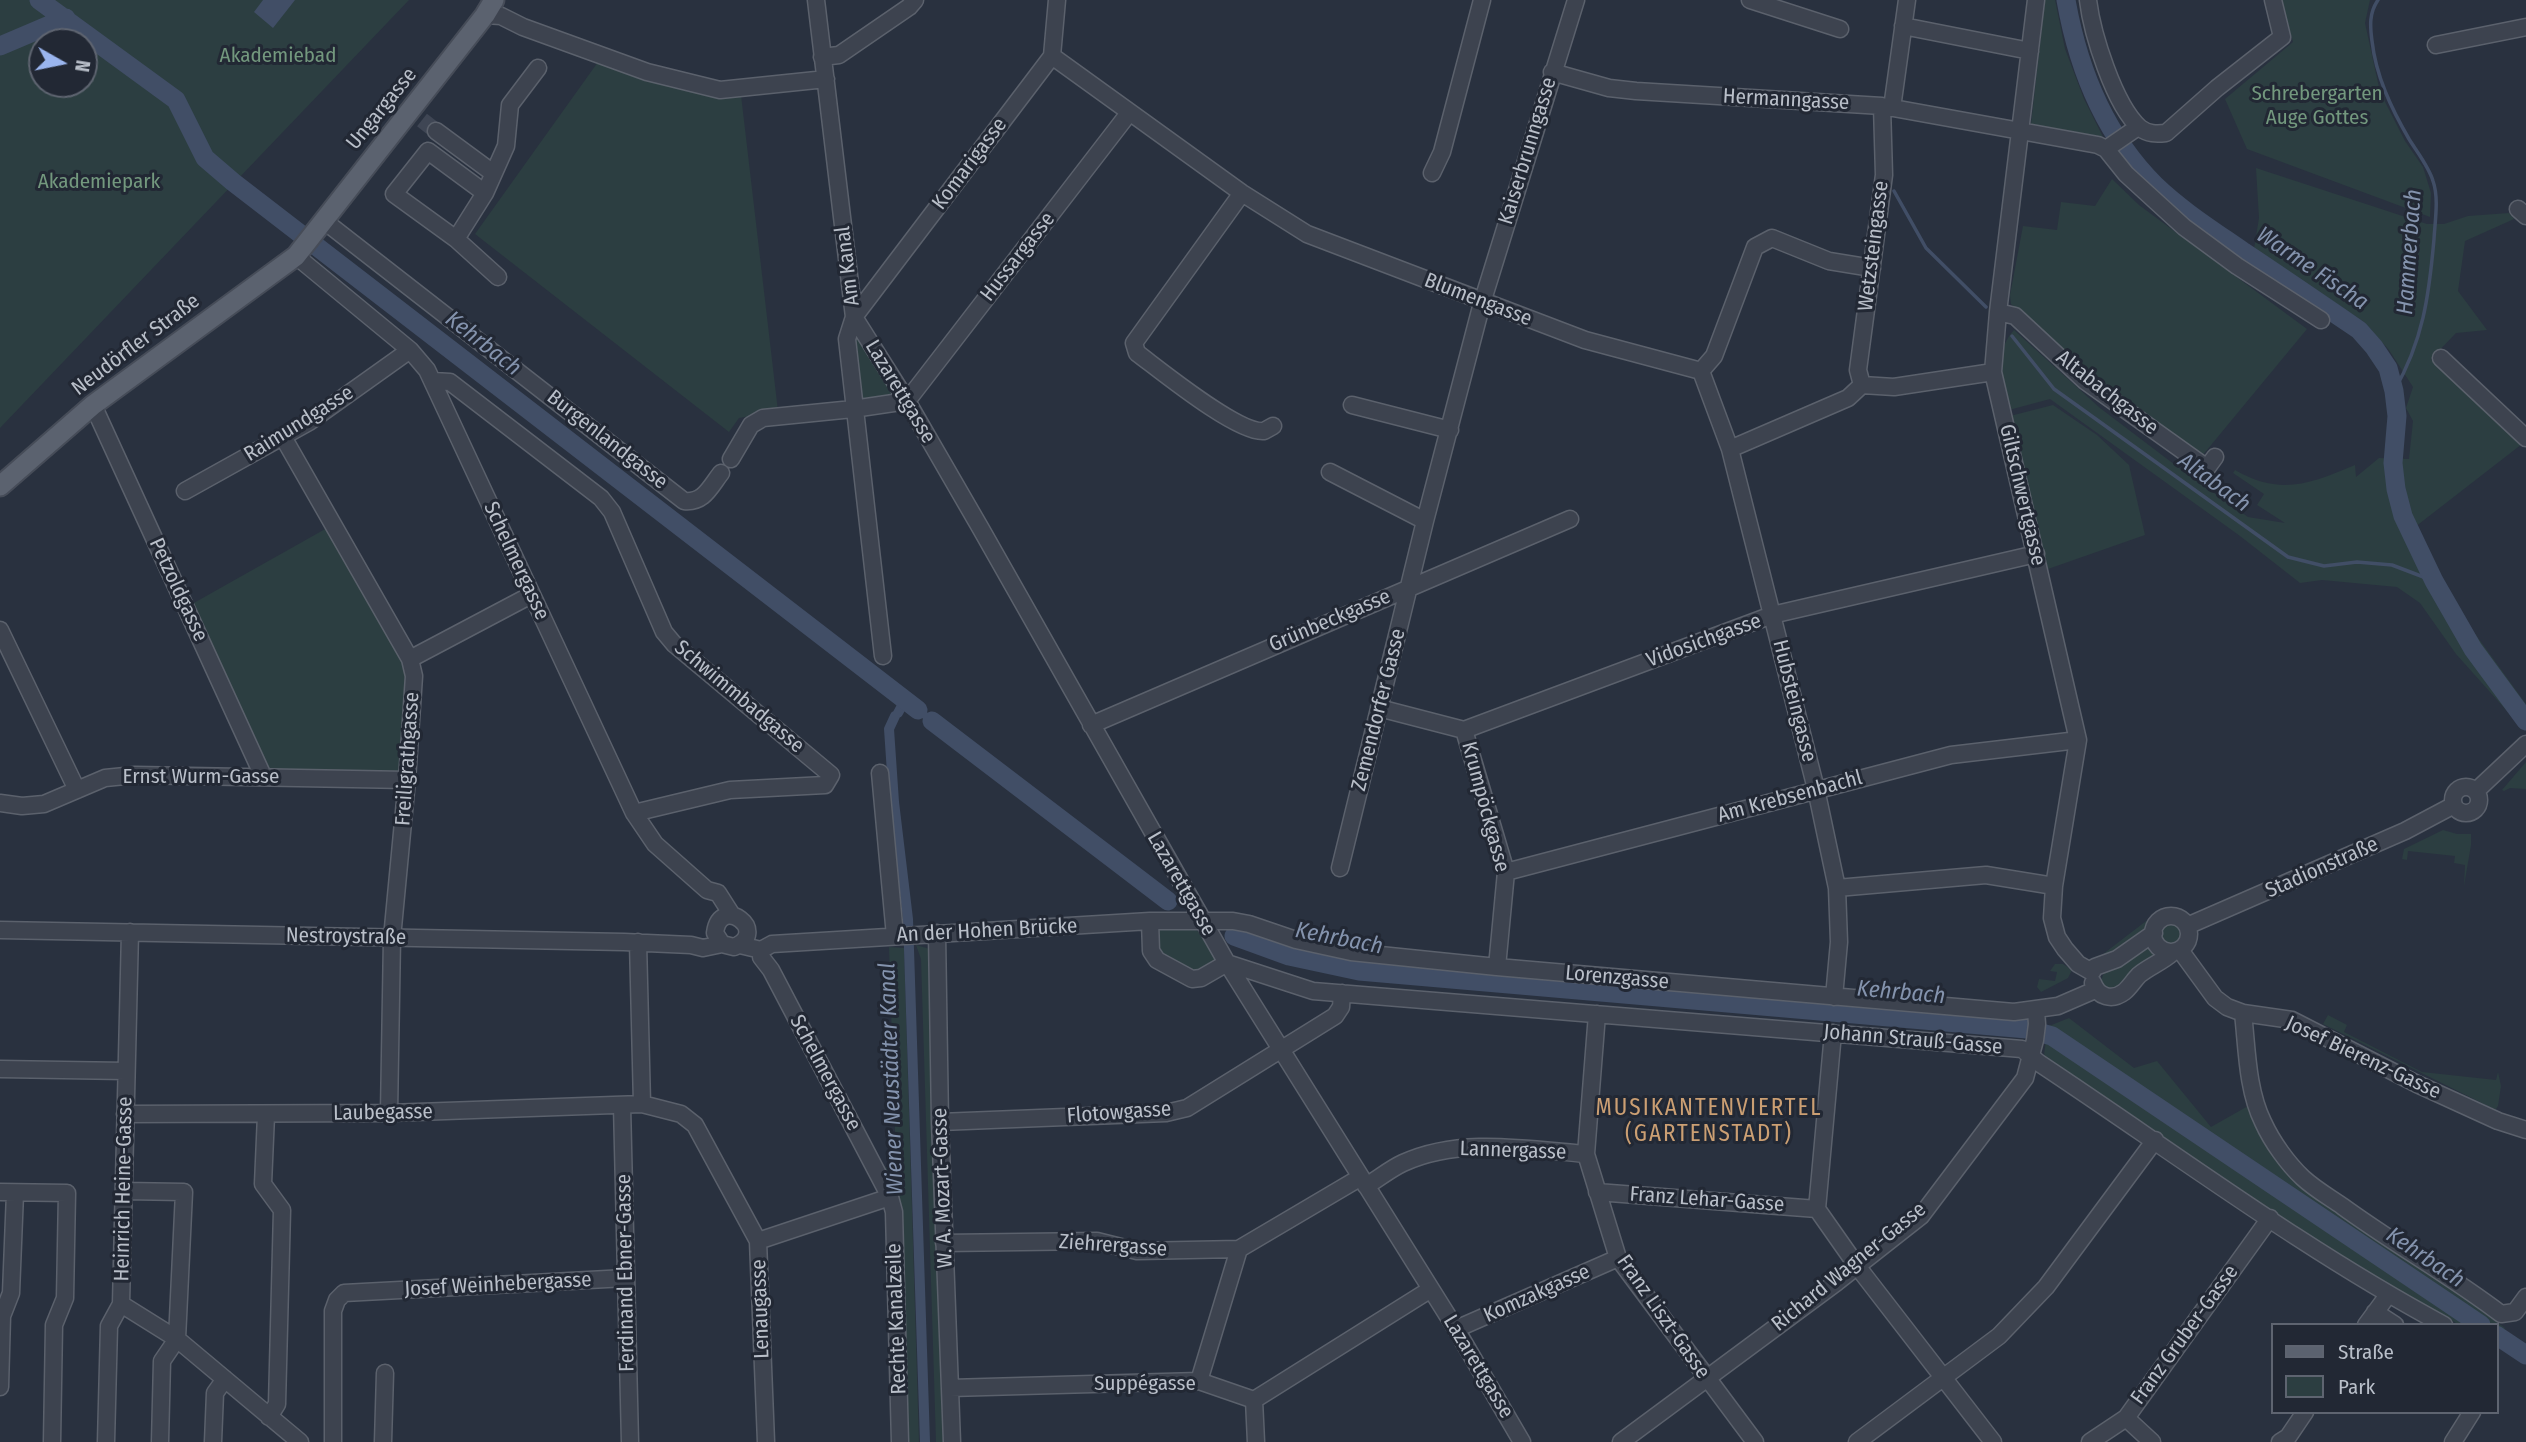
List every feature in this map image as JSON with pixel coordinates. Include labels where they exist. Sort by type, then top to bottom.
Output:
[{"type":"main road","name":"Ungargasse","points":[[309,239],[417,116],[490,8]]},
{"type":"main road","name":"Neudörfler Straße","points":[[0,486],[93,405],[309,239]]},
{"type":"street","name":"Am Kanal","points":[[816,0],[854,317],[847,339],[853,410],[883,656]]},
{"type":"street","points":[[822,57],[839,55],[909,7],[915,0]]},
{"type":"street","points":[[1052,55],[1057,0]]},
{"type":"street","points":[[1432,173],[1442,152],[1482,0]]},
{"type":"street","name":"Kaiserbrunngasse","points":[[1482,303],[1576,0]]},
{"type":"street","points":[[1750,0],[1840,29]]},
{"type":"street","name":"Wetzsteingasse","points":[[1862,385],[1858,370],[1884,175],[1887,107],[1907,0]]},
{"type":"street","name":"Giltschwertgasse","points":[[2036,0],[1993,372],[2078,740],[2054,886],[2052,918],[2057,937],[2078,964],[2092,972]]},
{"type":"street","points":[[2088,0],[2092,26],[2104,63],[2133,130]]},
{"type":"street","points":[[2273,0],[2282,37],[2217,88],[2166,133],[2133,130],[2109,147],[2126,174],[2184,227],[2321,320]]},
{"type":"street","points":[[490,8],[523,27],[647,72],[720,90],[826,79]]},
{"type":"street","points":[[1903,26],[2030,51]]},
{"type":"street","points":[[2436,44],[2526,27]]},
{"type":"street","name":"Blumengasse","points":[[1052,55],[1242,193],[1307,234],[1585,341],[1701,371]]},
{"type":"street","name":"Komarigasse","points":[[854,317],[1052,55]]},
{"type":"street","points":[[456,239],[485,193],[506,146],[510,106],[538,68]]},
{"type":"street","name":"Hermanngasse","points":[[1552,72],[1609,88],[1636,92],[1887,107],[2109,147]]},
{"type":"street","name":"Hussargasse","points":[[907,401],[1129,113]]},
{"type":"street","points":[[436,131],[493,173]]},
{"type":"street","points":[[485,193],[428,150],[394,194],[456,239],[498,277]]},
{"type":"street","points":[[1242,193],[1134,343],[1137,353],[1198,398],[1245,427],[1264,431],[1273,426]]},
{"type":"street","points":[[1701,371],[1714,356],[1755,247],[1772,238],[1829,261],[1872,268]]},
{"type":"street","name":"Schelmergasse","points":[[309,239],[420,360],[433,381],[634,814],[655,844],[707,890],[722,928]]},
{"type":"street","name":"Burgenlandgasse","points":[[309,239],[684,501],[695,502],[703,497],[721,473]]},
{"type":"street","name":"Zemendorfer Gasse","points":[[1340,868],[1408,588],[1482,303]]},
{"type":"street","name":"Altabachgasse","points":[[1998,312],[2015,316],[2085,381],[2207,468],[2216,457]]},
{"type":"street","name":"Lazarettgasse","points":[[854,317],[907,401],[981,529],[1227,963],[1456,1329],[1522,1442]]},
{"type":"street","name":"Raimundgasse","points":[[185,491],[284,437],[410,350]]},
{"type":"street","points":[[2441,358],[2526,439]]},
{"type":"street","name":"Hubsteingasse","points":[[1701,371],[1730,449],[1816,789],[1837,888],[1839,942],[1834,997]]},
{"type":"street","points":[[1730,449],[1848,398],[1862,385],[1894,387],[1993,372]]},
{"type":"street","name":"Schwimmbadgasse","points":[[433,381],[450,382],[601,498],[612,512],[664,632],[674,644],[831,775],[825,785],[730,790],[634,814]]},
{"type":"street","points":[[734,454],[751,425],[763,418],[853,410],[907,401]]},
{"type":"street","name":"Petzoldgasse","points":[[93,405],[263,776]]},
{"type":"street","points":[[1352,405],[1450,430]]},
{"type":"street","name":"Freiligrathgasse","points":[[284,437],[410,659],[414,676],[392,938],[388,1113]]},
{"type":"street","points":[[1330,472],[1425,521]]},
{"type":"street","name":"Grünbeckgasse","points":[[1091,725],[1570,519]]},
{"type":"street","name":"Vidosichgasse","points":[[1464,730],[1772,615],[2036,554]]},
{"type":"street","points":[[410,659],[531,596]]},
{"type":"street","points":[[0,630],[77,790]]},
{"type":"street","points":[[1379,708],[1464,730]]},
{"type":"street","name":"Krumpöckgasse","points":[[1464,730],[1506,872],[1497,967]]},
{"type":"street","name":"Am Krebsenbachl","points":[[1506,872],[1951,755],[2078,740]]},
{"type":"street","name":"Stadionstraße","points":[[2188,926],[2405,831],[2454,806],[2461,812],[2470,812],[2478,804],[2476,791],[2526,744]]},
{"type":"street","points":[[880,773],[896,936]]},
{"type":"street","name":"Ernst Wurm-Gasse","points":[[0,803],[22,806],[44,804],[105,778],[135,775],[407,780]]},
{"type":"street","points":[[1837,888],[1986,875],[2054,886]]},
{"type":"street","points":[[2154,933],[2127,953],[2095,967],[2092,972],[2095,990],[2105,997],[2126,991],[2137,976],[2176,951],[2189,940],[2188,926],[2178,918],[2166,917],[2156,926],[2154,933],[2158,947],[2176,951]]},
{"type":"street","name":"An der Hohen Brücke","points":[[744,939],[766,947],[896,936],[1202,920]]},
{"type":"street","name":"Lorenzgasse","points":[[1202,920],[1249,924],[1296,940],[1351,952],[2014,1012],[2035,1032]]},
{"type":"street","points":[[1150,921],[1151,951],[1157,960],[1192,979],[1201,978],[1227,963]]},
{"type":"street","points":[[722,928],[744,922],[744,939]]},
{"type":"street","name":"Nestroystraße","points":[[0,930],[638,942],[703,948],[722,928],[728,947],[744,939]]},
{"type":"street","name":"Heinrich Heine-Gasse","points":[[106,1442],[109,1326],[121,1304],[130,932]]},
{"type":"street","name":"W. A. Mozart-Gasse","points":[[932,934],[952,1442]]},
{"type":"street","points":[[638,942],[642,1104]]},
{"type":"street","name":"Schelmergasse","points":[[766,947],[771,970],[890,1197]]},
{"type":"street","name":"Josef Bierenz-Gasse","points":[[2176,951],[2215,998],[2227,1007],[2243,1013],[2292,1020],[2417,1084],[2498,1121],[2526,1130]]},
{"type":"street","name":"Johann Strauß-Gasse","points":[[1227,963],[1313,991],[2022,1049],[2035,1032]]},
{"type":"street","points":[[2035,1032],[2058,1006],[2095,990]]},
{"type":"street","points":[[1281,1050],[1335,1016],[1341,1007],[1342,993]]},
{"type":"street","points":[[2243,1013],[2251,1084],[2257,1108],[2270,1135],[2303,1178],[2501,1314],[2515,1312],[2526,1297]]},
{"type":"street","name":"Franz Liszt-Gasse","points":[[1597,1014],[1586,1154],[1618,1258],[1755,1442]]},
{"type":"street","name":"Johann Strauß-Gasse","points":[[2035,1032],[2039,1063],[2388,1295],[2440,1323]]},
{"type":"street","name":"Richard Wagner-Gasse","points":[[1621,1442],[1921,1216],[2025,1078],[2035,1032]]},
{"type":"street","points":[[1833,1033],[1817,1209],[1857,1266],[1993,1442]]},
{"type":"street","name":"Flotowgasse","points":[[940,1122],[1166,1113],[1187,1108],[1281,1050]]},
{"type":"street","points":[[0,1069],[126,1071]]},
{"type":"street","name":"Laubegasse","points":[[125,1114],[388,1113],[642,1104]]},
{"type":"street","name":"Lenaugasse","points":[[642,1104],[681,1114],[695,1125],[758,1241],[766,1442]]},
{"type":"street","name":"Ferdinand Ebner-Gasse","points":[[622,1105],[630,1442]]},
{"type":"street","points":[[266,1115],[263,1184],[282,1210],[277,1404],[269,1417]]},
{"type":"street","points":[[1857,1442],[1999,1336],[2046,1287],[2155,1140]]},
{"type":"street","name":"Lannergasse","points":[[1239,1249],[1363,1182],[1403,1163],[1443,1150],[1486,1146],[1586,1154]]},
{"type":"street","points":[[124,1191],[184,1192],[177,1339],[162,1361],[160,1442]]},
{"type":"street","points":[[0,1387],[2,1316],[11,1293],[7,1192],[67,1194],[65,1298],[54,1325],[52,1442]]},
{"type":"street","name":"Franz Lehar-Gasse","points":[[1597,1192],[1817,1209]]},
{"type":"street","points":[[758,1241],[890,1197]]},
{"type":"street","name":"Rechte Kanalzeile","points":[[890,1197],[894,1212],[900,1442]]},
{"type":"street","name":"Franz Gruber-Gasse","points":[[2091,1442],[2126,1418],[2270,1218]]},
{"type":"street","name":"Ziehrergasse","points":[[944,1243],[1097,1241],[1137,1251],[1239,1249]]},
{"type":"street","points":[[1199,1381],[1239,1249]]},
{"type":"street","name":"Komzakgasse","points":[[1456,1329],[1618,1258]]},
{"type":"street","name":"Josef Weinhebergasse","points":[[333,1442],[333,1311],[337,1300],[344,1293],[626,1278]]},
{"type":"street","points":[[1256,1442],[1254,1400],[1431,1289]]},
{"type":"street","points":[[2388,1295],[2371,1318],[2388,1323]]},
{"type":"street","points":[[121,1304],[177,1339],[300,1442]]},
{"type":"street","points":[[383,1442],[384,1373]]},
{"type":"street","points":[[214,1442],[215,1393],[225,1379]]},
{"type":"street","name":"Suppégasse","points":[[950,1388],[1199,1381],[1254,1400]]},
{"type":"street","points":[[2280,1442],[2288,1437],[2304,1414]]},
{"type":"street","points":[[2453,1442],[2471,1414]]},
{"type":"street","points":[[2126,1418],[2152,1442]]},
{"type":"green space","name":"Akademiepark","points":[[0,0],[409,0],[0,428]]},
{"type":"green space","points":[[2045,0],[2055,0],[2065,49],[2084,99],[2103,137],[2031,124]]},
{"type":"green space","name":"Schrebergarten Auge Gottes","points":[[2281,0],[2370,0],[2365,23],[2380,92],[2405,141],[2423,167],[2431,193],[2430,217],[2247,149],[2225,99],[2293,42]]},
{"type":"green space","points":[[598,62],[741,95],[778,411],[739,418],[729,432],[475,234]]},
{"type":"green space","points":[[2256,168],[2427,224],[2444,224],[2468,216],[2509,213],[2514,219],[2465,241],[2458,291],[2487,330],[2456,333],[2431,359],[2522,444],[2415,527],[2452,602],[2526,704],[2515,720],[2456,654],[2420,603],[2397,587],[2322,580],[2300,583],[2240,536],[2050,399],[2009,410],[2001,368],[2004,348],[2014,330],[2100,408],[2248,517],[2285,523],[2257,505],[2264,494],[2233,473],[2235,470],[2266,483],[2281,485],[2309,482],[2355,465],[2356,477],[2379,458],[2409,459],[2413,421],[2406,408],[2413,387],[2389,350],[2364,322],[2254,249],[2259,218]]},
{"type":"green space","points":[[2112,179],[2139,205],[2307,329],[2202,456],[2094,377],[2011,304],[2010,295],[2023,226],[2057,230],[2061,202],[2095,206]]},
{"type":"green space","points":[[856,335],[895,396],[861,402],[853,336]]},
{"type":"green space","points":[[2053,405],[2097,435],[2129,465],[2145,535],[2048,569],[2010,416]]},
{"type":"green space","points":[[327,528],[409,671],[402,773],[267,771],[192,604]]},
{"type":"green space","points":[[2526,762],[2526,789],[2502,790]]},
{"type":"green space","points":[[2443,830],[2471,834],[2464,886],[2465,865],[2454,863],[2455,856],[2408,851],[2407,860],[2402,859],[2404,849]]},
{"type":"green space","points":[[2150,918],[2142,934],[2130,945],[2098,958]]},
{"type":"green space","points":[[2171,924],[2178,927],[2181,934],[2178,941],[2171,944],[2164,941],[2161,934],[2164,927]]},
{"type":"green space","points":[[1193,928],[1199,932],[1218,962],[1200,974],[1160,956],[1156,949],[1157,929]]},
{"type":"green space","points":[[2150,942],[2163,954],[2134,971],[2114,989],[2106,988],[2101,981],[2104,972]]},
{"type":"green space","points":[[916,945],[930,949],[946,1442],[936,1442],[921,959]]},
{"type":"green space","points":[[889,947],[904,948],[919,1442],[909,1442],[902,1207],[882,1169],[896,1163]]},
{"type":"green space","points":[[2055,964],[2063,964],[2072,970],[2068,978],[2041,992],[2037,987],[2039,979],[2055,981],[2057,972],[2050,971]]},
{"type":"green space","points":[[2328,1015],[2347,1025],[2344,1032],[2422,1072],[2496,1080],[2498,1072],[2501,1086],[2498,1106],[2496,1109],[2492,1108],[2323,1024]]},
{"type":"green space","points":[[2069,1018],[2134,1068],[2157,1061],[2211,1127],[2248,1106],[2279,1153],[2301,1179],[2505,1328],[2501,1334],[2498,1332],[2498,1323],[2483,1323],[2049,1026]]},
{"type":"green space","points":[[2046,1040],[2463,1323],[2456,1323],[2365,1274],[2044,1055]]},
{"type":"water","points":[[263,0],[295,0],[273,28],[254,12]]},
{"type":"waterway","name":"Kehrbach","points":[[39,0],[176,100],[205,158],[233,182],[918,710]]},
{"type":"waterway","name":"Warme Fischa","points":[[2066,0],[2078,51],[2096,99],[2122,145],[2137,165],[2155,185],[2187,212],[2359,330],[2388,368],[2397,416],[2393,463],[2403,516],[2434,581],[2473,649],[2526,721]]},
{"type":"waterway","name":"Hammerbach","points":[[2378,0],[2373,10],[2371,25],[2377,67],[2396,116],[2431,176],[2436,202],[2432,260],[2423,318],[2412,354],[2394,391]]},
{"type":"waterway","points":[[0,46],[66,18]]},
{"type":"waterway","name":"Altabach","points":[[1894,191],[1926,248],[1986,307]]},
{"type":"waterway","name":"Altabach","points":[[2012,336],[2054,389],[2288,557],[2324,566],[2357,562],[2392,565],[2434,581]]},
{"type":"waterway","name":"Wiener Neustädter Kanal","points":[[898,713],[905,700]]},
{"type":"waterway","name":"Wiener Neustädter Kanal","points":[[895,716],[889,729],[894,802],[908,919],[925,1442]]},
{"type":"waterway","name":"Kehrbach","points":[[932,721],[1168,901]]},
{"type":"waterway","name":"Kehrbach","points":[[1234,936],[1289,956],[1359,971],[2027,1029],[2052,1036],[2478,1323]]},
{"type":"waterway","name":"Kehrbach","points":[[2498,1336],[2526,1355]]},
{"type":"tunnel","points":[[422,120],[436,131]]},
{"type":"district","name":"MUSIKANTENVIERTEL (GARTENSTADT)","points":[[1709,1122]]},
{"type":"park label","name":"Akademiebad","points":[[278,56]]}]
